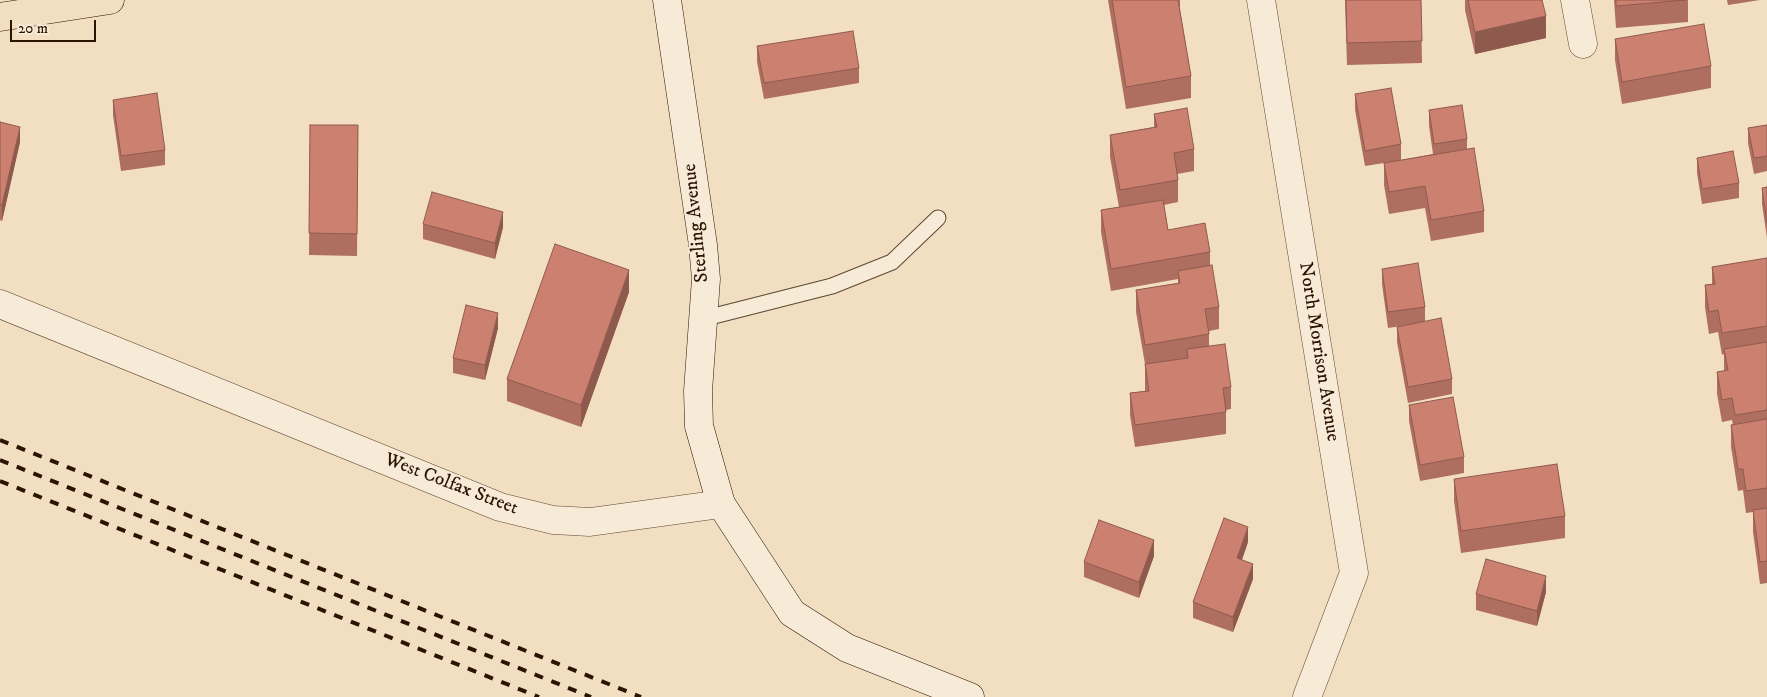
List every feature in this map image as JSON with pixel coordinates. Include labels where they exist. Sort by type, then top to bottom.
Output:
[{"type":"main road","points":[[0,17],[110,0]]},
{"type":"street","name":"Sterling Avenue","points":[[667,0],[703,245],[706,279],[698,391],[699,426],[722,504]]},
{"type":"street","name":"North Morrison Avenue","points":[[1261,0],[1354,573],[1307,697]]},
{"type":"street","points":[[1575,0],[1583,44]]},
{"type":"street","name":"West Colfax Street","points":[[0,304],[500,507],[553,520],[590,522],[722,504]]},
{"type":"street","points":[[722,504],[792,613],[847,648],[970,697]]},
{"type":"lane","points":[[702,319],[832,286],[892,262],[938,218]]},
{"type":"building","points":[[1112,0],[1178,0],[1191,76],[1126,87]]},
{"type":"building","points":[[1346,0],[1421,0],[1422,41],[1347,43]]},
{"type":"building","points":[[1468,0],[1542,0],[1546,16],[1475,32]]},
{"type":"building","points":[[1616,0],[1686,0],[1616,6]]},
{"type":"building","points":[[1704,24],[1711,66],[1622,82],[1615,39]]},
{"type":"building","points":[[853,31],[859,68],[764,83],[757,46]]},
{"type":"building","points":[[1391,88],[1401,144],[1365,151],[1355,94]]},
{"type":"building","points":[[157,93],[165,150],[121,156],[113,100]]},
{"type":"building","points":[[1462,105],[1467,139],[1434,144],[1429,110]]},
{"type":"building","points":[[1187,108],[1194,149],[1174,153],[1178,180],[1120,190],[1110,135],[1157,127],[1154,114]]},
{"type":"building","points":[[0,122],[20,127],[2,205],[0,205]]},
{"type":"building","points":[[310,125],[358,125],[357,234],[309,233]]},
{"type":"building","points":[[1767,125],[1767,156],[1754,158],[1748,128]]},
{"type":"building","points":[[1474,148],[1484,211],[1431,220],[1425,186],[1389,192],[1384,163]]},
{"type":"building","points":[[1733,151],[1739,183],[1702,189],[1697,158]]},
{"type":"building","points":[[1767,187],[1767,222],[1762,188]]},
{"type":"building","points":[[432,192],[503,212],[495,243],[423,224]]},
{"type":"building","points":[[1163,200],[1168,230],[1205,223],[1210,252],[1111,269],[1101,210]]},
{"type":"building","points":[[555,244],[629,270],[581,405],[507,379]]},
{"type":"building","points":[[1767,258],[1767,326],[1722,333],[1718,310],[1709,312],[1705,285],[1715,284],[1712,267]]},
{"type":"building","points":[[1418,263],[1425,307],[1388,312],[1382,269]]},
{"type":"building","points":[[1212,265],[1219,307],[1205,309],[1209,334],[1145,345],[1136,290],[1180,283],[1178,271]]},
{"type":"building","points":[[466,305],[498,313],[485,365],[453,358]]},
{"type":"building","points":[[1441,318],[1452,379],[1408,387],[1397,327]]},
{"type":"building","points":[[1767,342],[1767,410],[1735,415],[1732,398],[1722,400],[1717,372],[1728,370],[1724,349]]},
{"type":"building","points":[[1225,344],[1231,387],[1223,388],[1226,412],[1135,425],[1130,393],[1149,391],[1145,364],[1188,358],[1187,349]]},
{"type":"building","points":[[1453,397],[1464,457],[1420,465],[1409,405]]},
{"type":"building","points":[[1767,419],[1767,488],[1746,491],[1743,469],[1738,469],[1731,425]]},
{"type":"building","points":[[1557,464],[1565,516],[1461,531],[1454,479]]},
{"type":"building","points":[[1767,508],[1767,561],[1760,562],[1753,510]]},
{"type":"building","points":[[1224,518],[1248,527],[1237,558],[1253,564],[1233,617],[1193,602]]},
{"type":"building","points":[[1099,520],[1154,540],[1139,582],[1084,562]]},
{"type":"building","points":[[1486,559],[1546,576],[1537,611],[1476,594]]},
{"type":"railway","points":[[0,440],[641,697]]},
{"type":"railway","points":[[0,460],[591,697]]},
{"type":"railway","points":[[0,481],[539,697]]}]
